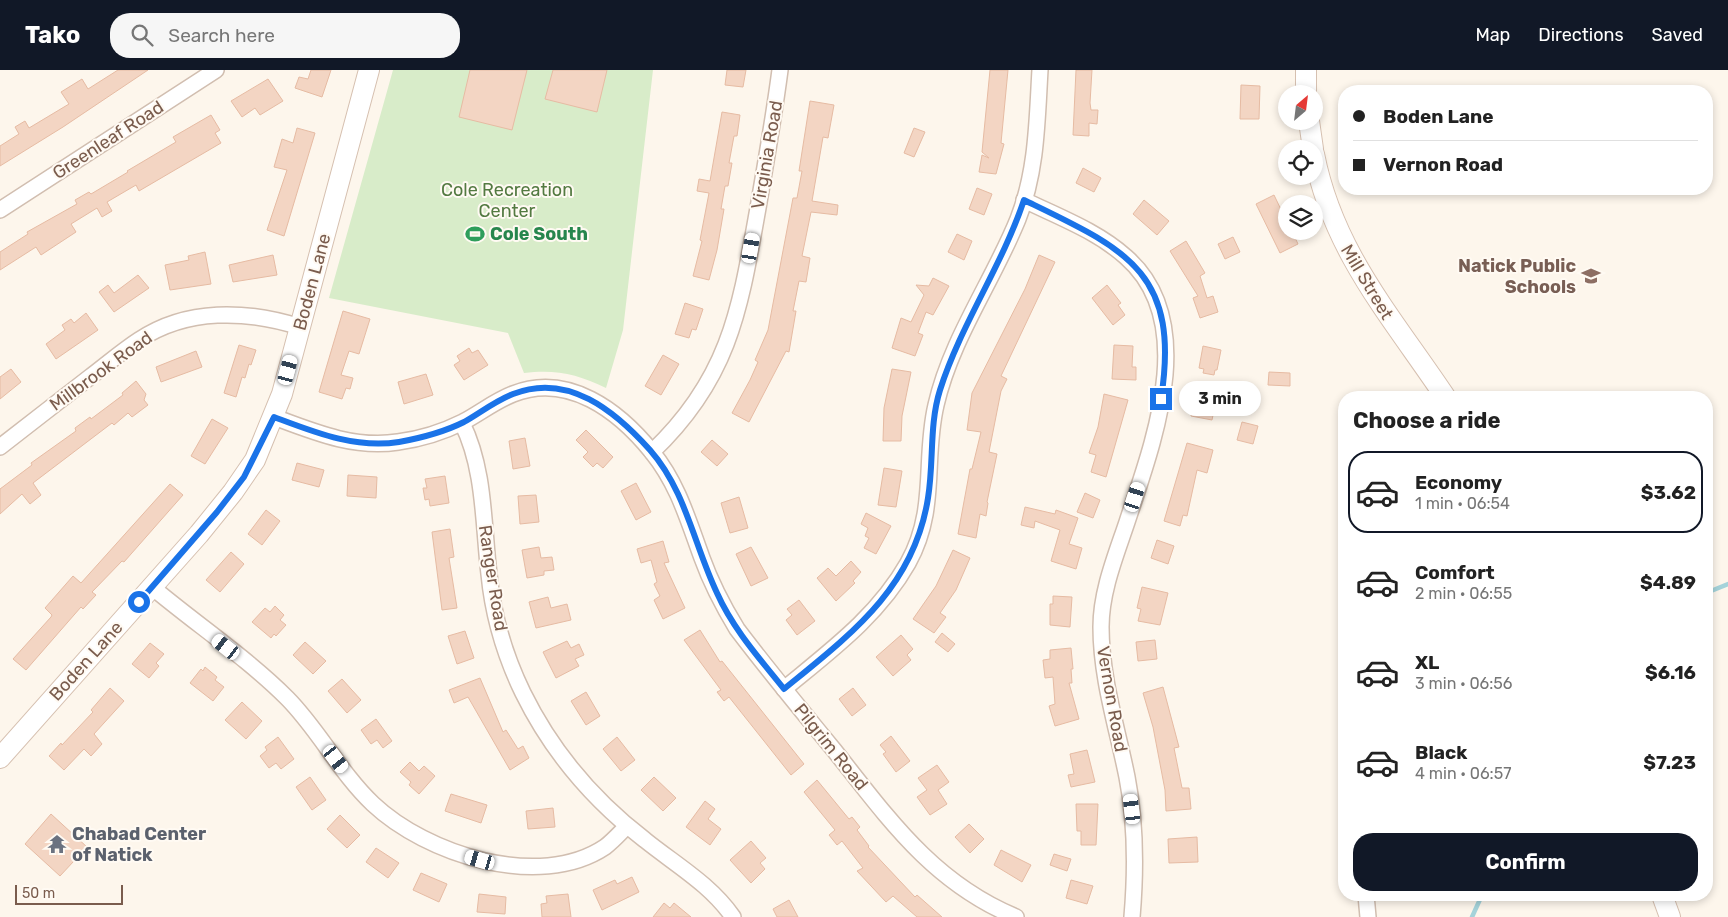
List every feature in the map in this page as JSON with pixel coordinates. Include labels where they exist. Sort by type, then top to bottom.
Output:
[{"type":"street","name":"Greenleaf Road","points":[[0,210],[216,70]]},
{"type":"street","name":"Boden Lane","points":[[0,758],[152,587],[217,512],[244,477],[274,417],[300,328],[369,70]]},
{"type":"street","name":"Virginia Road","points":[[652,452],[679,426],[695,404],[715,373],[732,332],[744,287],[780,70]]},
{"type":"street","points":[[784,689],[870,615],[908,563],[927,507],[934,423],[940,389],[955,353],[1010,238],[1024,200],[1034,160],[1040,70]]},
{"type":"street","points":[[1306,70],[1306,85]]},
{"type":"street","name":"Mill Street","points":[[1321,185],[1352,260],[1384,311],[1441,391]]},
{"type":"street","name":"Vernon Road","points":[[1024,200],[1099,237],[1128,258],[1150,286],[1163,319],[1166,355],[1161,399],[1142,475],[1106,587],[1101,624],[1102,662],[1127,779],[1133,820],[1135,870],[1132,917]]},
{"type":"street","name":"Millbrook Road","points":[[0,447],[124,350],[157,330],[194,318],[232,314],[270,319],[300,328]]},
{"type":"street","name":"Pilgrim Road","points":[[274,417],[335,439],[376,443],[416,439],[462,423],[513,394],[536,388],[560,388],[592,400],[607,409],[623,421],[664,468],[682,502],[705,567],[726,612],[784,689],[892,823],[924,858],[962,889],[1016,917]]},
{"type":"street","name":"Ranger Road","points":[[462,423],[474,451],[478,467],[496,617],[515,676],[532,712],[567,764],[594,796],[627,826],[705,885],[733,917]]},
{"type":"street","points":[[152,587],[288,698],[372,802],[404,829],[433,844],[480,860],[541,865],[559,863],[594,853],[606,846],[627,826]]},
{"type":"street","points":[[1367,901],[1368,917]]},
{"type":"street","points":[[1664,901],[1670,917]]},
{"type":"green space","name":"Cole Recreation Center","points":[[393,70],[653,70],[623,330],[606,388],[586,379],[556,372],[524,373],[508,333],[329,298]]},
{"type":"building","points":[[118,70],[148,70],[63,127],[0,166],[0,146],[19,134],[15,127],[25,121],[29,128],[69,104],[61,92],[82,79],[88,89]]},
{"type":"building","points":[[311,70],[331,70],[322,97],[295,88],[299,77],[308,79]]},
{"type":"building","points":[[470,70],[527,70],[512,130],[459,117]]},
{"type":"building","points":[[553,70],[607,70],[597,112],[545,99]]},
{"type":"building","points":[[727,70],[746,70],[743,87],[725,85]]},
{"type":"building","points":[[990,70],[1008,70],[1001,143],[1004,144],[996,174],[979,172],[982,155],[989,158],[982,152]]},
{"type":"building","points":[[1076,70],[1092,70],[1091,110],[1098,110],[1097,124],[1089,123],[1089,136],[1073,135]]},
{"type":"building","points":[[268,79],[283,101],[260,115],[255,108],[242,117],[231,101]]},
{"type":"building","points":[[1241,85],[1260,86],[1259,119],[1240,119]]},
{"type":"building","points":[[810,101],[834,105],[828,138],[823,137],[812,201],[838,205],[837,215],[811,212],[802,256],[810,258],[806,282],[799,281],[793,311],[796,311],[789,352],[786,351],[749,422],[732,413],[758,362],[755,360],[768,330],[793,198],[797,198],[802,171],[799,171]]},
{"type":"building","points":[[722,112],[740,115],[737,136],[734,136],[729,163],[732,163],[728,186],[725,186],[721,209],[724,209],[717,250],[709,280],[693,276],[702,241],[700,240],[709,193],[697,191],[699,179],[710,181]]},
{"type":"building","points":[[211,115],[220,130],[215,133],[221,143],[139,191],[136,185],[107,202],[112,211],[102,217],[97,208],[71,224],[76,232],[41,255],[36,247],[0,270],[0,252],[28,234],[27,232],[77,204],[75,200],[89,192],[91,194],[176,142],[173,137]]},
{"type":"building","points":[[297,128],[315,133],[284,236],[267,230],[287,170],[274,167],[282,139],[293,143]]},
{"type":"building","points":[[914,128],[925,132],[914,157],[904,153]]},
{"type":"building","points":[[1083,168],[1101,178],[1094,192],[1076,183]]},
{"type":"building","points":[[977,188],[992,194],[984,215],[969,209]]},
{"type":"building","points":[[1274,195],[1278,203],[1278,240],[1296,240],[1298,244],[1280,253],[1256,204]]},
{"type":"building","points":[[1144,200],[1169,221],[1157,235],[1133,214]]},
{"type":"building","points":[[957,234],[972,241],[964,260],[948,252]]},
{"type":"building","points":[[1233,237],[1240,252],[1225,259],[1218,244]]},
{"type":"building","points":[[1186,241],[1205,273],[1200,276],[1207,298],[1213,296],[1218,312],[1200,318],[1193,298],[1198,296],[1170,251]]},
{"type":"building","points":[[205,252],[211,284],[170,290],[165,265],[189,260],[188,256]]},
{"type":"building","points":[[273,255],[277,275],[233,282],[229,265]]},
{"type":"building","points":[[1039,255],[1055,262],[1001,376],[1007,379],[1001,391],[989,452],[997,454],[986,516],[980,514],[976,538],[958,534],[970,469],[972,469],[981,432],[967,430],[972,393],[1025,289]]},
{"type":"building","points":[[138,275],[149,288],[114,312],[99,292],[108,285],[114,293]]},
{"type":"building","points":[[933,278],[949,286],[933,315],[926,312],[918,333],[923,335],[915,356],[892,348],[901,318],[911,322],[924,295],[916,285],[929,286]]},
{"type":"building","points":[[1107,285],[1121,303],[1118,305],[1125,315],[1113,325],[1092,298]]},
{"type":"building","points":[[685,303],[703,309],[696,330],[692,329],[689,338],[675,334]]},
{"type":"building","points":[[343,311],[370,319],[359,354],[349,351],[341,375],[353,378],[350,389],[346,388],[342,399],[319,392]]},
{"type":"building","points":[[86,313],[98,330],[56,359],[46,344],[65,330],[62,325],[71,319],[74,323]]},
{"type":"building","points":[[239,345],[256,350],[245,378],[242,377],[236,397],[224,393]]},
{"type":"building","points":[[1114,345],[1133,346],[1132,367],[1136,367],[1136,380],[1112,379]]},
{"type":"building","points":[[1203,346],[1221,350],[1217,370],[1215,370],[1214,375],[1203,373],[1204,369],[1199,368]]},
{"type":"building","points":[[469,348],[472,353],[478,350],[488,365],[464,380],[454,365],[460,361],[457,356]]},
{"type":"building","points":[[196,351],[202,367],[161,382],[156,367]]},
{"type":"building","points":[[663,355],[679,364],[661,395],[645,386]]},
{"type":"building","points":[[11,369],[21,382],[0,399],[0,377]]},
{"type":"building","points":[[892,369],[911,372],[902,416],[901,441],[883,441],[884,408]]},
{"type":"building","points":[[1269,372],[1290,373],[1290,386],[1268,385]]},
{"type":"building","points":[[426,374],[433,395],[404,404],[398,382]]},
{"type":"building","points":[[136,381],[146,394],[144,400],[148,405],[132,417],[128,413],[114,425],[112,423],[33,483],[41,495],[30,504],[22,494],[0,514],[0,489],[32,465],[31,463],[76,431],[75,428],[90,417],[91,419],[123,395],[122,393]]},
{"type":"building","points":[[1104,394],[1128,400],[1106,477],[1091,472],[1096,455],[1089,453],[1098,427]]},
{"type":"building","points":[[1196,396],[1216,401],[1212,420],[1191,416]]},
{"type":"building","points":[[212,419],[228,428],[205,464],[191,456]]},
{"type":"building","points":[[1242,422],[1258,426],[1253,444],[1237,440]]},
{"type":"building","points":[[586,430],[613,457],[603,468],[597,463],[593,467],[583,457],[588,452],[576,440]]},
{"type":"building","points":[[525,438],[530,466],[513,469],[509,441]]},
{"type":"building","points":[[712,440],[728,454],[717,466],[701,452]]},
{"type":"building","points":[[1187,443],[1213,450],[1207,473],[1197,470],[1187,516],[1183,515],[1180,526],[1164,521]]},
{"type":"building","points":[[297,463],[324,470],[319,487],[292,480]]},
{"type":"building","points":[[884,468],[902,471],[896,507],[878,505]]},
{"type":"building","points":[[348,475],[377,477],[376,498],[347,496]]},
{"type":"building","points":[[445,476],[449,503],[430,506],[429,499],[425,500],[423,488],[427,488],[425,479]]},
{"type":"building","points":[[636,483],[651,512],[636,520],[621,491]]},
{"type":"building","points":[[170,484],[183,495],[124,562],[122,561],[92,592],[96,595],[83,609],[81,607],[26,670],[13,659],[51,617],[52,615],[45,608],[73,576],[81,583]]},
{"type":"building","points":[[1085,493],[1100,500],[1093,518],[1077,512]]},
{"type":"building","points":[[536,495],[539,522],[520,524],[518,496]]},
{"type":"building","points":[[739,497],[748,528],[730,533],[721,503]]},
{"type":"building","points":[[1025,507],[1055,514],[1056,510],[1078,518],[1069,544],[1082,548],[1076,569],[1051,561],[1060,530],[1035,521],[1034,528],[1021,525]]},
{"type":"building","points":[[266,510],[280,521],[262,545],[248,534]]},
{"type":"building","points":[[866,513],[891,526],[876,554],[864,548],[869,538],[865,536],[868,528],[861,524]]},
{"type":"building","points":[[450,529],[454,557],[449,558],[457,608],[442,610],[432,532]]},
{"type":"building","points":[[1157,540],[1174,546],[1168,564],[1151,558]]},
{"type":"building","points":[[663,541],[669,562],[664,563],[685,608],[663,619],[654,600],[660,596],[654,584],[657,582],[651,560],[641,563],[637,549]]},
{"type":"building","points":[[539,547],[541,558],[552,557],[554,570],[544,571],[544,575],[527,578],[522,550]]},
{"type":"building","points":[[751,547],[768,578],[751,586],[736,554]]},
{"type":"building","points":[[953,550],[970,558],[956,590],[940,613],[946,617],[934,633],[913,619],[936,586]]},
{"type":"building","points":[[231,552],[244,564],[220,592],[206,580]]},
{"type":"building","points":[[851,561],[861,572],[853,581],[855,583],[836,601],[817,578],[828,568],[836,576]]},
{"type":"building","points":[[1142,587],[1168,593],[1160,625],[1138,621],[1141,609],[1137,608]]},
{"type":"building","points":[[1053,596],[1072,597],[1070,627],[1050,625],[1050,604],[1053,604]]},
{"type":"building","points":[[548,597],[551,608],[567,604],[571,620],[536,628],[529,602]]},
{"type":"building","points":[[799,600],[815,621],[797,635],[786,620],[792,615],[787,609]]},
{"type":"building","points":[[275,606],[284,615],[280,620],[286,625],[276,636],[274,634],[271,638],[252,622],[265,608],[270,612]]},
{"type":"building","points":[[700,630],[720,662],[722,661],[804,764],[791,775],[729,697],[724,701],[717,692],[721,690],[684,640]]},
{"type":"building","points":[[465,631],[474,658],[457,664],[448,636]]},
{"type":"building","points":[[942,633],[955,644],[948,652],[935,642]]},
{"type":"building","points":[[901,635],[913,649],[907,655],[911,660],[893,676],[876,657]]},
{"type":"building","points":[[1155,640],[1157,659],[1138,661],[1136,642]]},
{"type":"building","points":[[567,641],[571,648],[579,644],[584,655],[575,659],[579,666],[556,678],[543,652]]},
{"type":"building","points":[[305,642],[326,661],[313,674],[293,655]]},
{"type":"building","points":[[150,643],[164,654],[156,663],[159,666],[149,678],[132,664]]},
{"type":"building","points":[[1071,648],[1073,669],[1071,669],[1072,683],[1069,683],[1079,719],[1055,726],[1049,706],[1055,704],[1053,677],[1045,678],[1043,660],[1050,659],[1050,650]]},
{"type":"building","points":[[205,667],[217,677],[215,680],[224,687],[213,701],[190,683],[201,669],[203,671]]},
{"type":"building","points":[[480,678],[503,732],[506,730],[518,749],[523,746],[529,758],[510,770],[468,697],[454,703],[449,690]]},
{"type":"building","points":[[342,679],[361,700],[347,713],[328,691]]},
{"type":"building","points":[[1163,687],[1179,747],[1174,748],[1182,788],[1189,788],[1191,809],[1166,811],[1165,790],[1153,727],[1143,693]]},
{"type":"building","points":[[110,688],[124,701],[94,734],[102,744],[91,756],[84,749],[64,770],[49,756],[93,712],[91,710]]},
{"type":"building","points":[[853,688],[866,705],[852,716],[839,699]]},
{"type":"building","points":[[586,692],[600,716],[586,725],[571,701]]},
{"type":"building","points":[[242,702],[262,721],[246,739],[225,720]]},
{"type":"building","points":[[376,719],[392,741],[383,748],[377,740],[371,744],[361,730]]},
{"type":"building","points":[[891,736],[910,761],[896,772],[883,754],[886,752],[880,745]]},
{"type":"building","points":[[278,737],[294,759],[281,769],[276,763],[269,768],[260,756],[267,750],[265,747]]},
{"type":"building","points":[[617,737],[635,760],[621,771],[603,749]]},
{"type":"building","points":[[1087,750],[1095,782],[1071,787],[1068,775],[1074,774],[1070,754]]},
{"type":"building","points":[[410,762],[419,771],[424,766],[435,776],[419,794],[409,785],[411,782],[400,772]]},
{"type":"building","points":[[937,765],[949,782],[938,790],[947,804],[930,815],[917,797],[927,790],[918,778]]},
{"type":"building","points":[[310,777],[326,800],[312,810],[296,787]]},
{"type":"building","points":[[654,777],[676,798],[663,811],[641,790]]},
{"type":"building","points":[[817,780],[849,819],[852,817],[860,827],[857,830],[868,847],[915,897],[917,895],[942,917],[917,917],[893,896],[886,902],[857,871],[863,868],[842,841],[837,845],[829,835],[835,830],[804,792]]},
{"type":"building","points":[[451,794],[487,805],[481,823],[445,811]]},
{"type":"building","points":[[705,801],[715,809],[708,819],[721,829],[710,845],[686,827]]},
{"type":"building","points":[[1076,804],[1098,804],[1096,845],[1081,845],[1081,831],[1077,831]]},
{"type":"building","points":[[553,808],[555,827],[528,829],[526,811]]},
{"type":"building","points":[[51,814],[87,847],[60,876],[25,844]]},
{"type":"building","points":[[340,815],[360,835],[347,848],[327,829]]},
{"type":"building","points":[[969,824],[984,839],[970,853],[955,837]]},
{"type":"building","points":[[1197,837],[1198,862],[1169,863],[1168,839]]},
{"type":"building","points":[[751,841],[766,858],[760,863],[765,869],[751,883],[730,860]]},
{"type":"building","points":[[376,848],[399,863],[388,878],[366,862]]},
{"type":"building","points":[[1001,850],[1031,865],[1022,882],[994,865]]},
{"type":"building","points":[[1054,854],[1071,859],[1067,871],[1050,865]]},
{"type":"building","points":[[421,873],[447,884],[439,902],[413,890]]},
{"type":"building","points":[[632,877],[639,892],[602,910],[593,890],[615,880],[617,884]]},
{"type":"building","points":[[1071,880],[1093,886],[1087,904],[1066,898]]},
{"type":"building","points":[[479,894],[506,897],[505,914],[477,912]]},
{"type":"building","points":[[568,894],[571,917],[542,917],[541,904],[547,903],[546,896]]},
{"type":"building","points":[[789,900],[798,917],[777,917],[773,909]]},
{"type":"building","points":[[664,903],[670,908],[674,903],[691,917],[653,917]]},
{"type":"waterway","points":[[1713,590],[1728,584]]},
{"type":"waterway","points":[[1472,917],[1479,901]]},
{"type":"place","name":"Cole South","points":[[475,234]]},
{"type":"place","name":"Natick Public Schools","points":[[1591,276]]},
{"type":"place","name":"Chabad Center of Natick","points":[[57,844]]},
{"type":"route","points":[[139,602],[217,512],[244,477],[255,460],[274,417],[335,439],[376,443],[396,442],[416,439],[462,423],[513,394],[544,387],[560,388],[576,392],[592,400],[623,421],[664,468],[689,518],[702,558],[726,612],[784,689],[870,615],[908,563],[916,546],[927,507],[930,490],[934,423],[940,389],[947,370],[1010,238],[1024,200],[1099,237],[1114,247],[1128,258],[1150,286],[1163,319],[1166,337],[1165,377],[1161,399]]}]
